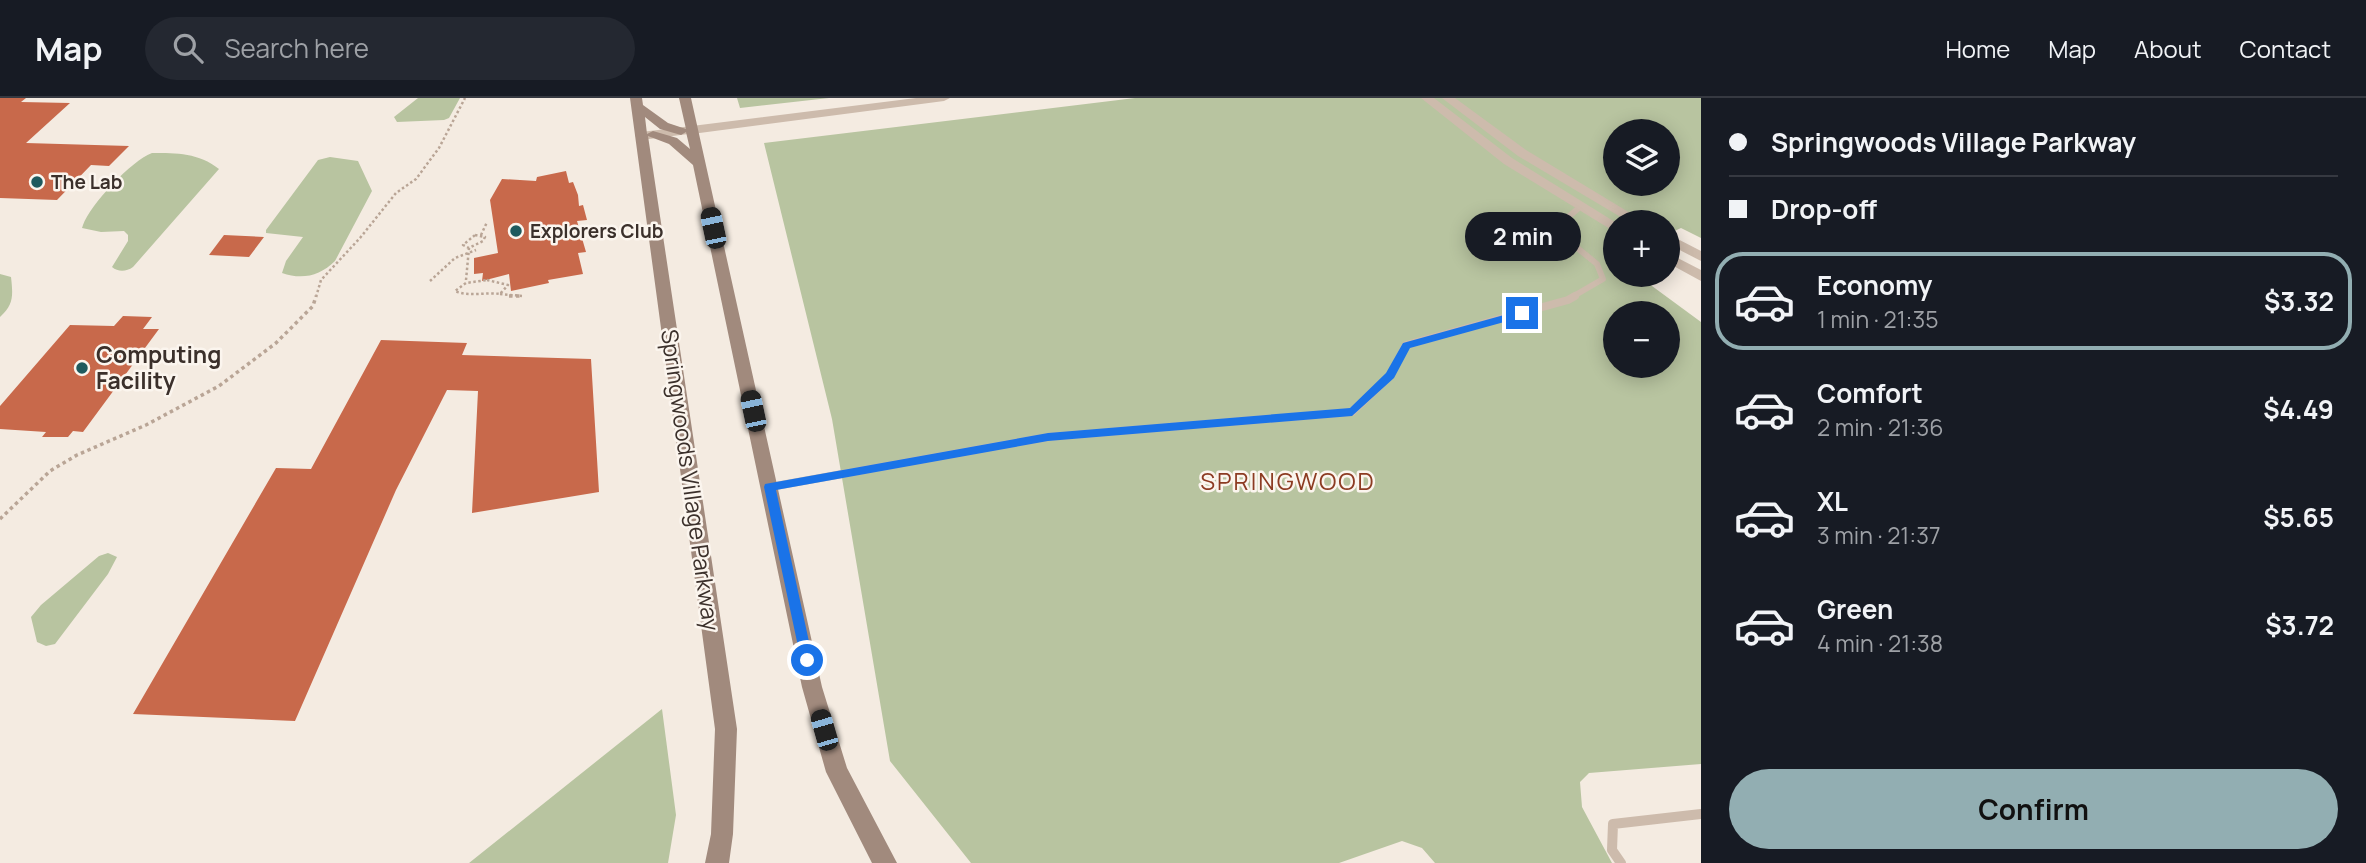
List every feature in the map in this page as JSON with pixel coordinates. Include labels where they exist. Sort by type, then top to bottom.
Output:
[{"type":"main road","points":[[685,98],[687,131],[699,164],[812,687],[837,772],[885,863]]},
{"type":"main road","points":[[637,102],[664,126],[687,131]]},
{"type":"main road","name":"Springwoods Village Parkway","points":[[637,102],[647,136],[726,729],[722,834],[717,863]]},
{"type":"main road","points":[[647,136],[673,141],[699,164]]},
{"type":"street","points":[[647,136],[944,98]]},
{"type":"street","points":[[1427,98],[1508,161],[1603,221]]},
{"type":"street","points":[[1448,98],[1522,152],[1616,210]]},
{"type":"street","points":[[1580,207],[1600,201]]},
{"type":"street","points":[[1680,246],[1701,257]]},
{"type":"street","points":[[1680,264],[1701,276]]},
{"type":"lane","points":[[769,487],[1048,437],[1352,412],[1390,376],[1406,345],[1569,300],[1603,279],[1597,264],[1554,229],[1580,207]]},
{"type":"lane","points":[[1620,863],[1612,849],[1613,824],[1701,814]]},
{"type":"path","points":[[0,519],[50,471],[77,455],[146,425],[219,386],[276,343],[313,306],[321,279],[360,238],[396,193],[416,178],[439,148],[465,98]]},
{"type":"path","points":[[481,235],[487,222]]},
{"type":"path","points":[[430,281],[444,272],[451,260],[469,249],[485,240],[481,235],[475,234],[463,245],[469,249],[476,250]]},
{"type":"path","points":[[467,280],[469,249]]},
{"type":"path","points":[[500,295],[508,285],[467,280],[457,287],[457,293],[500,295],[522,296]]},
{"type":"green space","points":[[418,98],[460,98],[449,118],[444,120],[397,122],[394,117]]},
{"type":"green space","points":[[737,98],[829,98],[740,108]]},
{"type":"green space","points":[[1135,98],[1701,98],[1701,238],[1680,228],[1680,210],[1603,210],[1603,287],[1653,287],[1672,301],[1603,301],[1603,378],[1680,378],[1680,307],[1701,322],[1701,764],[1589,773],[1580,782],[1582,807],[1612,863],[1435,863],[1422,848],[1402,841],[1339,863],[971,863],[890,761],[832,419],[764,143]]},
{"type":"green space","points":[[152,153],[196,157],[219,169],[133,267],[125,271],[117,270],[112,267],[128,241],[128,235],[124,231],[101,232],[82,228],[94,206],[113,184],[134,164]]},
{"type":"green space","points":[[330,157],[358,161],[372,191],[335,261],[310,275],[282,273],[286,261],[303,237],[266,233],[266,230],[318,160]]},
{"type":"green space","points":[[0,274],[11,277],[12,299],[0,317]]},
{"type":"green space","points":[[108,553],[117,557],[108,574],[55,644],[46,646],[37,642],[31,617],[41,605],[99,556]]},
{"type":"green space","points":[[662,709],[676,815],[668,863],[469,863]]},
{"type":"building","name":"The Lab","points":[[0,98],[26,98],[21,102],[70,103],[26,143],[129,146],[109,166],[91,165],[57,200],[0,198]]},
{"type":"building","name":"Explorers Club","points":[[566,171],[569,183],[573,182],[578,195],[579,206],[583,205],[587,220],[577,221],[586,252],[578,253],[583,274],[548,280],[549,283],[511,291],[509,274],[482,281],[483,273],[474,274],[474,258],[498,253],[490,200],[502,179],[536,181],[537,177]]},
{"type":"building","points":[[224,235],[264,237],[249,257],[209,255]]},
{"type":"building","name":"Computing Facility","points":[[123,316],[152,317],[143,329],[159,329],[83,432],[73,431],[68,437],[42,437],[46,432],[0,429],[0,406],[70,325],[114,326]]},
{"type":"building","points":[[381,340],[467,343],[462,355],[591,359],[599,492],[472,513],[478,391],[447,390],[396,490],[295,721],[133,714],[276,468],[311,469]]},
{"type":"place","name":"The Lab","points":[[37,182]]},
{"type":"place","name":"Explorers Club","points":[[516,231]]},
{"type":"place","name":"Computing Facility","points":[[82,368]]},
{"type":"district","name":"SPRINGWOOD","points":[[1288,482]]},
{"type":"route","points":[[807,660],[769,487],[1048,437],[1352,412],[1390,376],[1406,345],[1522,313]]}]
